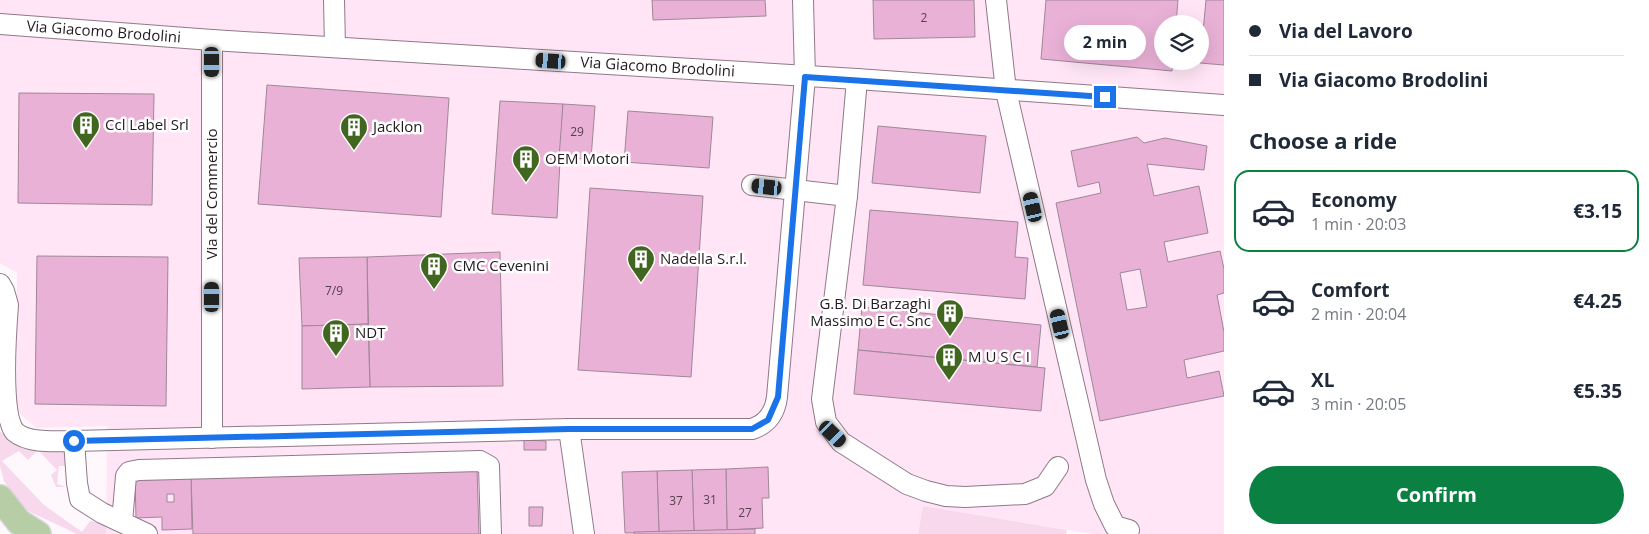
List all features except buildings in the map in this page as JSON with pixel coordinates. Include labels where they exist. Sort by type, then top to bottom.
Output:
[{"type":"main road","points":[[0,498],[20,522],[38,534]]},
{"type":"main road","points":[[0,528],[24,534]]},
{"type":"street","points":[[334,0],[335,47]]},
{"type":"street","points":[[0,284],[8,304],[3,402],[9,424],[14,432],[24,437],[74,441],[569,429],[744,430],[760,426],[768,420],[778,397],[805,77],[804,0]]},
{"type":"street","points":[[996,0],[1006,90],[1098,487],[1115,526],[1129,530]]},
{"type":"street","name":"Via Giacomo Brodolini","points":[[0,24],[212,40],[857,79],[1224,105]]},
{"type":"street","name":"Via del Commercio","points":[[212,40],[212,438]]},
{"type":"street","points":[[857,79],[847,196],[822,399],[826,422],[833,434],[841,442],[907,484],[946,496],[1025,494],[1045,486],[1058,467]]},
{"type":"street","points":[[752,186],[847,196]]},
{"type":"street","points":[[569,429],[584,534]]},
{"type":"street","points":[[74,441],[80,499],[147,534]]},
{"type":"street","points":[[122,522],[126,476],[129,472],[139,470],[480,461],[489,466],[491,534]]},
{"type":"shaded area","points":[[0,0],[1224,0],[1224,534],[1093,534],[923,506],[918,534],[106,534],[107,426],[36,428],[17,411],[17,273],[0,263]]},
{"type":"shaded area","points":[[0,431],[8,438],[30,447],[63,448],[69,456],[67,466],[59,466],[57,484],[66,487],[56,487],[51,475],[57,470],[38,450],[28,460],[19,451],[2,461],[44,505],[82,532],[90,521],[106,524],[106,534],[77,534],[30,512],[20,504],[4,481],[0,466]]},
{"type":"shaded area","points":[[923,506],[1067,530],[1066,534],[918,534]]},
{"type":"place","name":"Ccl Label Srl","points":[[86,149]]},
{"type":"place","name":"Jacklon","points":[[354,151]]},
{"type":"place","name":"OEM Motori","points":[[526,183]]},
{"type":"place","name":"Nadella S.r.l.","points":[[641,283]]},
{"type":"place","name":"CMC Cevenini","points":[[434,290]]},
{"type":"place","name":"G.B. Di Barzaghi Massimo E C. Snc","points":[[950,337]]},
{"type":"place","name":"NDT","points":[[336,357]]},
{"type":"place","name":"M U S C I","points":[[949,381]]},
{"type":"route","points":[[74,441],[569,429],[752,429],[768,420],[778,397],[805,77],[1105,97]]}]
